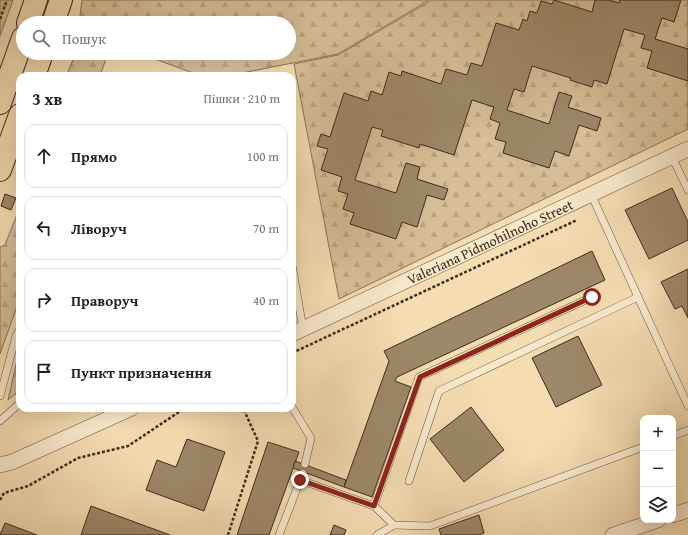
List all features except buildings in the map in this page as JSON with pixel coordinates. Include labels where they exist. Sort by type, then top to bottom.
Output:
[{"type":"highway","points":[[30,16],[36,0]]},
{"type":"highway","points":[[55,16],[61,0]]},
{"type":"highway","points":[[0,103],[16,58]]},
{"type":"highway","points":[[35,72],[40,60]]},
{"type":"highway","points":[[0,170],[16,126]]},
{"type":"street","name":"Valeriana Pidmohilnoho Street","points":[[298,332],[688,149]]},
{"type":"street","points":[[0,464],[12,462],[123,412]]},
{"type":"street","points":[[676,514],[688,510]]},
{"type":"street","points":[[613,535],[649,523]]},
{"type":"lane","points":[[672,157],[688,190]]},
{"type":"lane","points":[[591,194],[688,406]]},
{"type":"lane","points":[[374,506],[420,377],[592,297]]},
{"type":"lane","points":[[409,481],[440,390],[638,297]]},
{"type":"lane","points":[[296,309],[298,332]]},
{"type":"lane","points":[[0,396],[16,336]]},
{"type":"lane","points":[[0,421],[16,407]]},
{"type":"lane","points":[[295,412],[311,438],[305,464]]},
{"type":"lane","points":[[676,435],[688,430]]},
{"type":"lane","points":[[377,535],[394,525],[430,526],[640,448]]},
{"type":"lane","points":[[279,535],[303,473]]},
{"type":"lane","points":[[300,480],[374,506],[394,525]]},
{"type":"path","points":[[0,19],[7,0]]},
{"type":"path","points":[[296,351],[577,220]]},
{"type":"path","points":[[0,500],[4,493],[28,486],[78,458],[128,446],[179,412]]},
{"type":"path","points":[[228,535],[258,441],[245,412]]},
{"type":"green space","points":[[0,0],[13,0],[0,36]]},
{"type":"green space","points":[[82,0],[429,0],[338,54],[247,72],[190,72],[158,60],[296,60],[296,16],[80,16]]},
{"type":"green space","points":[[432,0],[688,0],[688,129],[339,299],[294,64],[338,55]]},
{"type":"green space","points":[[73,60],[106,60],[101,72],[68,72]]},
{"type":"green space","points":[[16,217],[16,309],[0,354],[0,247],[5,245]]},
{"type":"green space","points":[[16,365],[16,393],[8,400]]},
{"type":"route","points":[[300,480],[374,506],[420,377],[592,297]]}]
